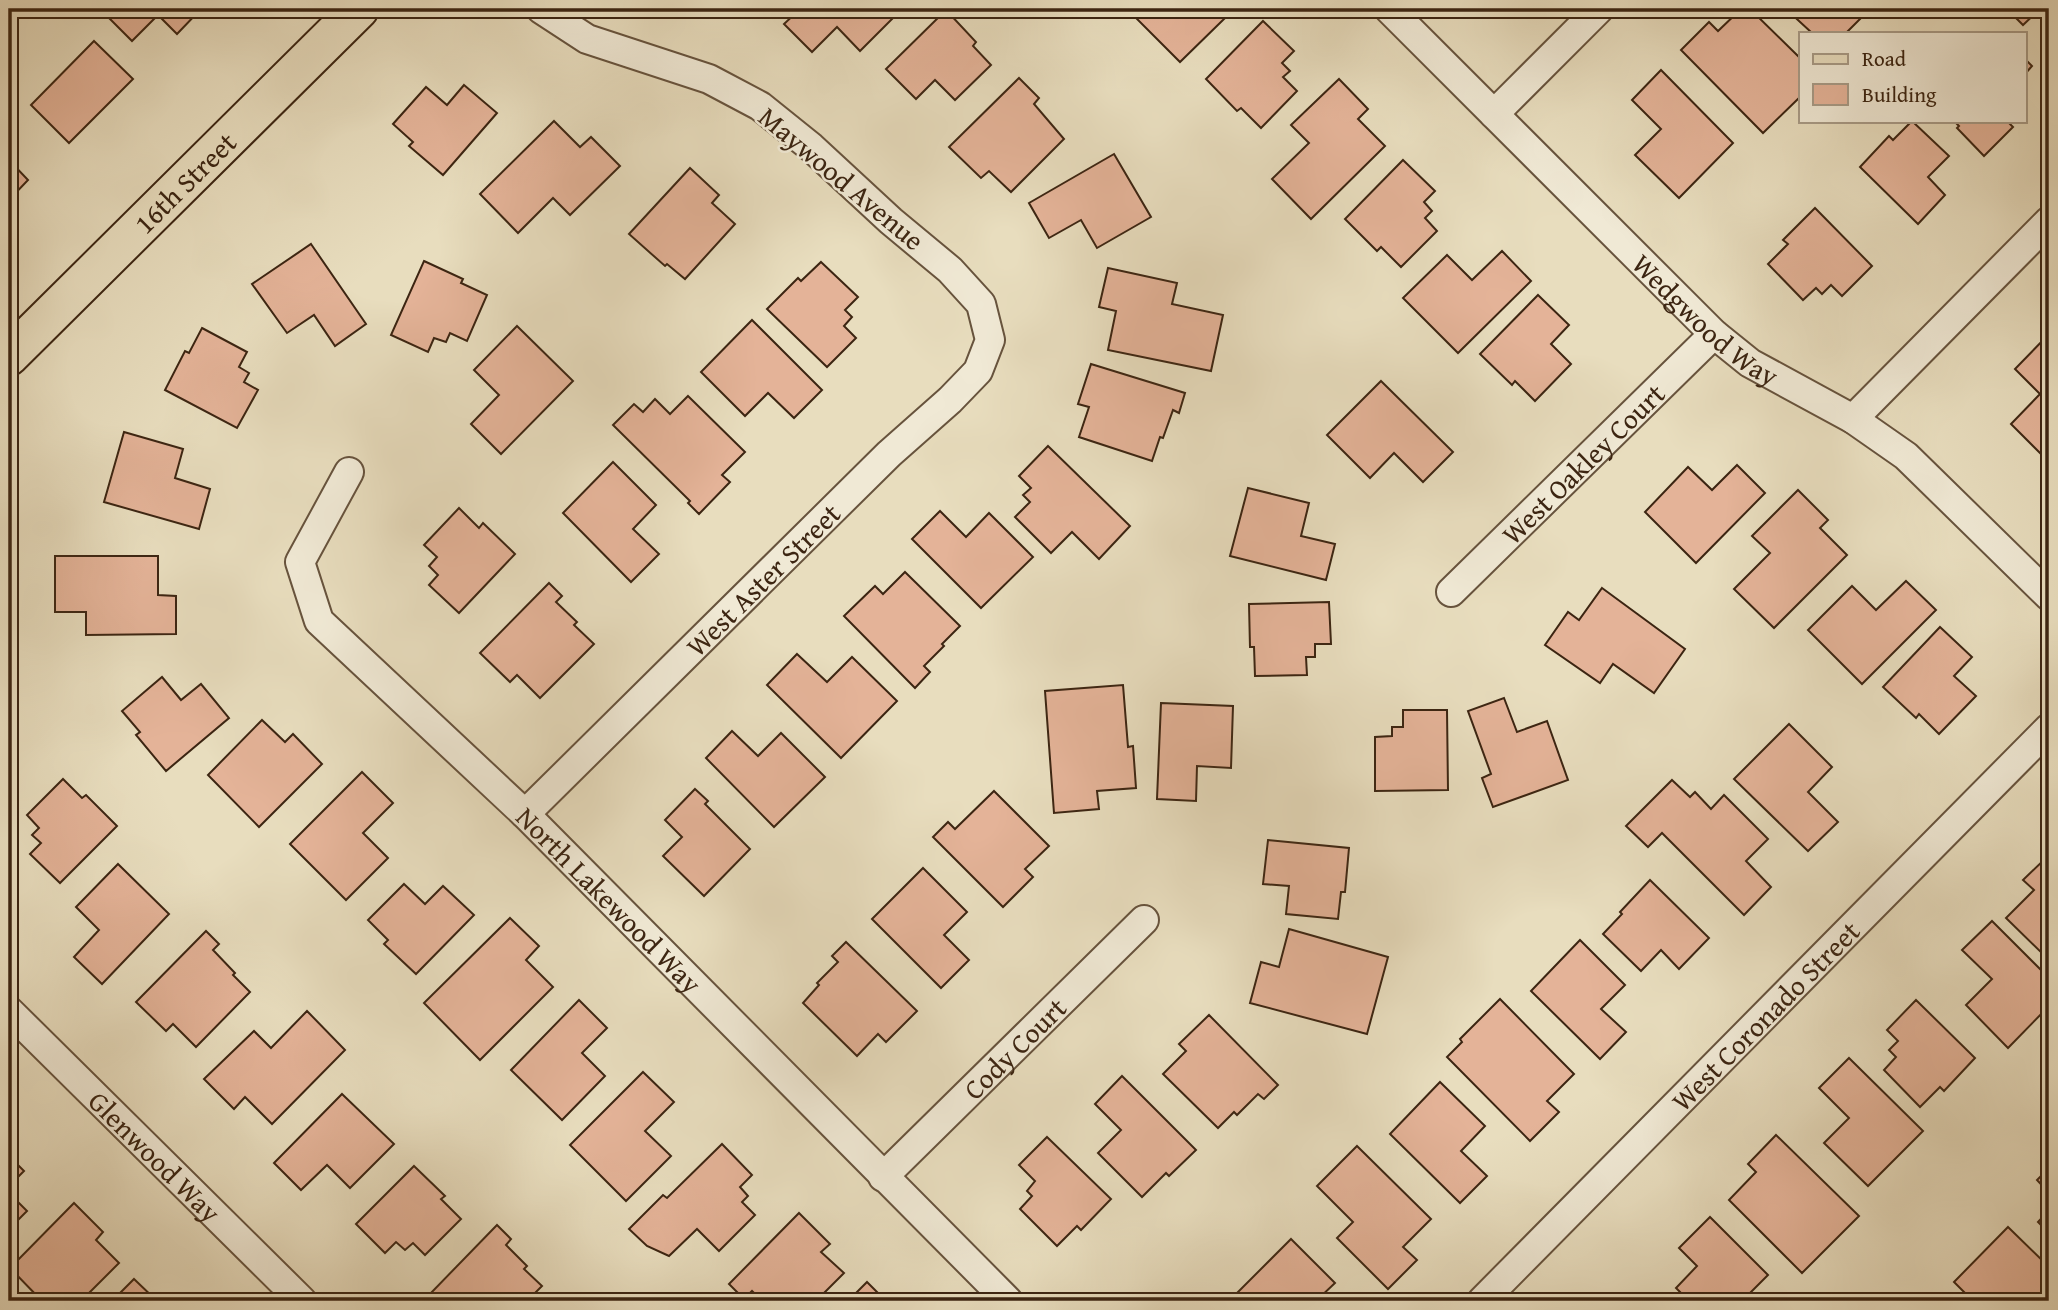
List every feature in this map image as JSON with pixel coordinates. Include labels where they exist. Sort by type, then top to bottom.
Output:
[{"type":"main road","name":"16th Street","points":[[9,356],[359,9]]},
{"type":"street","name":"Maywood Avenue","points":[[541,9],[587,39],[709,79],[760,106],[811,147],[891,221],[950,270],[981,304],[990,340]]},
{"type":"street","name":"Wedgwood Way","points":[[1389,9],[1714,334],[1749,363],[1853,419],[1906,456],[2049,596]]},
{"type":"street","points":[[1494,114],[1599,9]]},
{"type":"street","points":[[1853,419],[2049,221]]},
{"type":"street","name":"West Oakley Court","points":[[1451,592],[1714,334]]},
{"type":"street","name":"West Aster Street","points":[[525,814],[889,454],[950,400],[978,371],[990,340]]},
{"type":"street","name":"North Lakewood Way","points":[[349,472],[300,562],[319,621],[525,814],[1008,1301]]},
{"type":"street","name":"West Coronado Street","points":[[1482,1301],[2049,728]]},
{"type":"street","name":"Cody Court","points":[[883,1177],[1144,920]]},
{"type":"street","name":"Glenwood Way","points":[[9,1011],[302,1301]]},
{"type":"building","points":[[100,9],[201,9],[177,34],[158,15],[132,41]]},
{"type":"building","points":[[800,9],[902,9],[860,51],[837,27],[812,52],[784,24]]},
{"type":"building","points":[[1213,9],[1224,19],[1180,62],[1129,11]]},
{"type":"building","points":[[1741,9],[1750,9],[1799,57],[1799,98],[1763,133],[1681,50],[1709,22],[1718,31]]},
{"type":"building","points":[[1786,9],[1870,9],[1847,32],[1811,32]]},
{"type":"building","points":[[2007,9],[2049,9],[2049,20],[2039,10],[2023,25]]},
{"type":"building","points":[[946,10],[976,42],[973,46],[991,65],[955,100],[935,80],[916,99],[886,69]]},
{"type":"building","points":[[1263,21],[1294,51],[1282,63],[1290,71],[1283,77],[1297,91],[1261,128],[1241,108],[1237,111],[1206,79]]},
{"type":"building","points":[[94,41],[133,79],[69,143],[31,105]]},
{"type":"building","points":[[2026,60],[2032,66],[2026,73]]},
{"type":"building","points":[[1661,70],[1733,143],[1679,198],[1635,155],[1661,129],[1632,100]]},
{"type":"building","points":[[1019,78],[1039,98],[1034,104],[1064,139],[1011,192],[989,171],[981,178],[949,147]]},
{"type":"building","points":[[1339,79],[1368,109],[1358,119],[1385,146],[1311,219],[1272,179],[1309,143],[1291,125]]},
{"type":"building","points":[[464,85],[497,113],[443,175],[409,146],[413,142],[393,124],[426,87],[447,105]]},
{"type":"building","points":[[554,121],[580,147],[591,137],[620,166],[570,215],[553,198],[518,233],[480,194]]},
{"type":"building","points":[[1913,122],[1949,156],[1928,177],[1945,195],[1918,224],[1860,167],[1889,136],[1893,140]]},
{"type":"building","points":[[1955,122],[2008,122],[2013,127],[1984,156],[1957,128],[1959,126]]},
{"type":"building","points":[[1114,154],[1151,217],[1097,248],[1081,220],[1049,238],[1029,203]]},
{"type":"building","points":[[9,160],[28,180],[9,200]]},
{"type":"building","points":[[1403,160],[1435,191],[1424,202],[1432,211],[1425,218],[1437,231],[1401,267],[1381,247],[1377,251],[1345,219]]},
{"type":"building","points":[[690,168],[719,195],[712,203],[735,224],[685,279],[667,264],[665,266],[629,234]]},
{"type":"building","points":[[1815,208],[1872,266],[1842,296],[1831,285],[1822,294],[1816,288],[1803,300],[1768,264],[1788,244],[1783,240]]},
{"type":"building","points":[[311,244],[366,324],[335,346],[314,315],[287,333],[252,284]]},
{"type":"building","points":[[1502,251],[1531,281],[1458,353],[1403,298],[1447,255],[1472,280]]},
{"type":"building","points":[[424,261],[463,279],[461,283],[487,295],[467,341],[450,333],[446,342],[434,338],[428,352],[391,335]]},
{"type":"building","points":[[821,262],[858,297],[845,310],[852,317],[844,326],[856,338],[827,367],[767,309],[798,278],[801,281]]},
{"type":"building","points":[[1108,268],[1177,283],[1172,304],[1223,315],[1211,371],[1108,350],[1116,311],[1099,307]]},
{"type":"building","points":[[1538,295],[1569,325],[1551,344],[1571,364],[1535,401],[1515,381],[1512,385],[1480,354]]},
{"type":"building","points":[[752,320],[822,390],[794,418],[768,393],[745,416],[701,372]]},
{"type":"building","points":[[517,326],[573,381],[501,454],[471,424],[499,395],[474,370]]},
{"type":"building","points":[[202,328],[247,352],[239,367],[249,373],[244,382],[258,390],[237,428],[165,390],[185,351],[189,353]]},
{"type":"building","points":[[2049,334],[2049,445],[2041,454],[2011,424],[2040,394],[2015,369]]},
{"type":"building","points":[[1091,364],[1185,393],[1179,413],[1173,410],[1152,461],[1079,437],[1089,407],[1078,404]]},
{"type":"building","points":[[1381,381],[1453,452],[1423,482],[1394,453],[1370,478],[1327,435]]},
{"type":"building","points":[[688,396],[745,452],[722,475],[730,482],[699,514],[688,503],[690,501],[613,425],[634,404],[643,412],[655,399],[670,414]]},
{"type":"building","points":[[124,432],[183,449],[175,478],[210,489],[199,529],[104,502]]},
{"type":"building","points":[[1048,446],[1130,526],[1099,559],[1072,532],[1051,553],[1015,517],[1030,502],[1023,495],[1031,488],[1019,476]]},
{"type":"building","points":[[613,462],[656,505],[633,529],[659,554],[631,582],[563,513]]},
{"type":"building","points":[[1737,465],[1765,493],[1696,563],[1645,512],[1688,467],[1712,490]]},
{"type":"building","points":[[1248,488],[1309,503],[1301,536],[1335,544],[1326,580],[1230,556]]},
{"type":"building","points":[[1798,490],[1828,520],[1820,528],[1847,555],[1774,628],[1734,589],[1770,553],[1752,536]]},
{"type":"building","points":[[459,508],[479,528],[483,523],[515,554],[459,613],[429,585],[438,575],[429,566],[437,557],[424,545]]},
{"type":"building","points":[[940,511],[966,537],[989,513],[1033,557],[981,608],[912,539]]},
{"type":"building","points":[[55,556],[158,556],[158,595],[176,596],[176,634],[86,635],[86,612],[55,612]]},
{"type":"building","points":[[905,572],[960,626],[924,666],[930,672],[915,688],[844,616],[875,586],[883,594]]},
{"type":"building","points":[[1906,581],[1936,610],[1862,684],[1808,630],[1852,586],[1876,610]]},
{"type":"building","points":[[549,583],[562,596],[556,602],[577,622],[574,625],[594,644],[540,698],[517,675],[510,682],[480,653]]},
{"type":"building","points":[[1602,588],[1685,649],[1654,693],[1613,664],[1600,683],[1545,645],[1568,612],[1579,620]]},
{"type":"building","points":[[1329,602],[1331,644],[1315,644],[1315,657],[1306,657],[1307,675],[1255,676],[1254,647],[1250,647],[1249,604]]},
{"type":"building","points":[[1940,627],[1972,657],[1954,676],[1976,696],[1939,734],[1919,714],[1916,718],[1883,687]]},
{"type":"building","points":[[797,654],[827,682],[852,657],[897,701],[841,758],[767,685]]},
{"type":"building","points":[[162,677],[181,700],[201,684],[229,718],[166,771],[136,735],[140,732],[122,711]]},
{"type":"building","points":[[1123,685],[1128,747],[1133,746],[1136,788],[1097,791],[1099,809],[1054,813],[1045,691]]},
{"type":"building","points":[[1504,698],[1517,732],[1547,721],[1568,780],[1493,807],[1482,778],[1491,774],[1468,711]]},
{"type":"building","points":[[1161,703],[1233,706],[1231,768],[1197,766],[1196,801],[1157,799]]},
{"type":"building","points":[[1403,710],[1447,710],[1448,790],[1375,791],[1375,737],[1392,736],[1392,727],[1403,727]]},
{"type":"building","points":[[9,715],[16,717],[9,742]]},
{"type":"building","points":[[262,720],[285,742],[293,734],[322,764],[259,827],[208,775]]},
{"type":"building","points":[[1789,724],[1832,767],[1808,792],[1838,822],[1808,851],[1734,779]]},
{"type":"building","points":[[732,731],[758,756],[781,733],[825,777],[774,827],[706,758]]},
{"type":"building","points":[[362,772],[393,803],[363,833],[388,858],[346,900],[290,844]]},
{"type":"building","points":[[63,779],[82,798],[86,795],[117,826],[60,883],[30,854],[41,843],[32,835],[39,828],[27,815]]},
{"type":"building","points":[[1672,780],[1690,797],[1695,792],[1711,809],[1724,795],[1768,839],[1746,861],[1771,887],[1744,915],[1662,833],[1648,847],[1626,826]]},
{"type":"building","points":[[695,789],[708,801],[705,804],[750,849],[704,896],[663,856],[682,837],[665,820]]},
{"type":"building","points":[[994,791],[1049,846],[1025,869],[1033,877],[1003,907],[933,837],[948,822],[955,829]]},
{"type":"building","points":[[1268,840],[1349,848],[1345,892],[1341,892],[1338,919],[1286,914],[1289,886],[1263,884]]},
{"type":"building","points":[[2049,855],[2049,960],[2006,918],[2034,890],[2023,880]]},
{"type":"building","points":[[118,864],[169,914],[102,984],[74,957],[99,930],[76,907]]},
{"type":"building","points":[[923,868],[967,912],[944,935],[969,960],[941,988],[872,919]]},
{"type":"building","points":[[1650,880],[1709,938],[1679,969],[1661,950],[1641,971],[1603,934]]},
{"type":"building","points":[[404,884],[425,904],[443,886],[474,915],[416,974],[384,944],[388,940],[368,920]]},
{"type":"building","points":[[510,918],[539,946],[526,960],[553,987],[480,1060],[424,1003]]},
{"type":"building","points":[[1992,921],[2049,978],[2049,1006],[2008,1048],[1966,1005],[1992,979],[1962,950]]},
{"type":"building","points":[[1289,929],[1388,957],[1367,1034],[1250,1003],[1261,962],[1279,967]]},
{"type":"building","points":[[206,931],[219,944],[213,950],[250,992],[196,1047],[173,1024],[166,1031],[136,1002]]},
{"type":"building","points":[[1580,940],[1625,985],[1601,1009],[1626,1032],[1600,1059],[1531,991]]},
{"type":"building","points":[[846,942],[917,1011],[886,1042],[878,1034],[857,1056],[803,1003],[819,985],[817,983],[838,962],[832,956]]},
{"type":"building","points":[[1500,999],[1574,1074],[1547,1101],[1559,1112],[1530,1141],[1447,1057],[1462,1042],[1460,1039]]},
{"type":"building","points":[[579,1000],[607,1028],[582,1053],[605,1076],[562,1120],[511,1070]]},
{"type":"building","points":[[1916,1000],[1975,1058],[1944,1091],[1940,1087],[1920,1107],[1884,1070],[1896,1057],[1889,1050],[1898,1041],[1887,1030]]},
{"type":"building","points":[[307,1011],[345,1050],[272,1124],[245,1097],[234,1109],[204,1079],[254,1031],[271,1048]]},
{"type":"building","points":[[1209,1015],[1278,1085],[1264,1099],[1258,1094],[1237,1115],[1234,1112],[1218,1128],[1163,1074],[1186,1051],[1179,1044]]},
{"type":"building","points":[[1849,1058],[1923,1131],[1868,1186],[1824,1143],[1849,1118],[1819,1088]]},
{"type":"building","points":[[643,1072],[674,1102],[645,1131],[671,1156],[626,1201],[570,1145]]},
{"type":"building","points":[[1122,1076],[1196,1150],[1169,1176],[1166,1173],[1142,1197],[1098,1153],[1121,1130],[1095,1104]]},
{"type":"building","points":[[1440,1082],[1485,1126],[1461,1151],[1487,1176],[1460,1203],[1390,1134]]},
{"type":"building","points":[[342,1094],[394,1144],[350,1188],[327,1165],[301,1190],[274,1163]]},
{"type":"building","points":[[1776,1135],[1859,1216],[1802,1273],[1729,1200],[1756,1172],[1748,1164]]},
{"type":"building","points":[[1047,1137],[1111,1199],[1081,1230],[1077,1226],[1057,1246],[1020,1209],[1032,1196],[1027,1191],[1035,1181],[1019,1165]]},
{"type":"building","points":[[722,1144],[752,1175],[740,1187],[748,1196],[742,1202],[755,1215],[719,1251],[697,1229],[669,1256],[647,1246],[629,1229],[663,1195],[667,1198]]},
{"type":"building","points":[[1357,1146],[1431,1219],[1403,1247],[1417,1260],[1388,1289],[1337,1238],[1353,1222],[1317,1186]]},
{"type":"building","points":[[9,1156],[24,1171],[9,1186]]},
{"type":"building","points":[[414,1166],[445,1196],[441,1199],[461,1219],[425,1255],[413,1243],[405,1250],[396,1242],[385,1253],[356,1224]]},
{"type":"building","points":[[2049,1168],[2049,1193],[2037,1180]]},
{"type":"building","points":[[9,1193],[27,1211],[9,1229]]},
{"type":"building","points":[[74,1203],[103,1232],[96,1240],[119,1263],[81,1301],[42,1301],[10,1268]]},
{"type":"building","points":[[2049,1210],[2049,1233],[2038,1222]]},
{"type":"building","points":[[799,1213],[830,1244],[821,1252],[844,1273],[816,1301],[762,1301],[752,1291],[744,1299],[729,1284]]},
{"type":"building","points":[[1710,1217],[1768,1275],[1742,1301],[1689,1301],[1676,1288],[1697,1266],[1679,1248]]},
{"type":"building","points":[[497,1225],[511,1239],[506,1245],[527,1266],[524,1269],[542,1286],[527,1301],[433,1301],[428,1296]]},
{"type":"building","points":[[2008,1227],[2049,1267],[2049,1301],[1973,1301],[1954,1282]]},
{"type":"building","points":[[1291,1239],[1335,1283],[1316,1301],[1243,1301],[1236,1294]]},
{"type":"building","points":[[134,1279],[157,1301],[112,1301]]},
{"type":"building","points":[[867,1282],[886,1301],[848,1301]]},
{"type":"building","points":[[1614,1294],[1621,1301],[1607,1301]]}]
